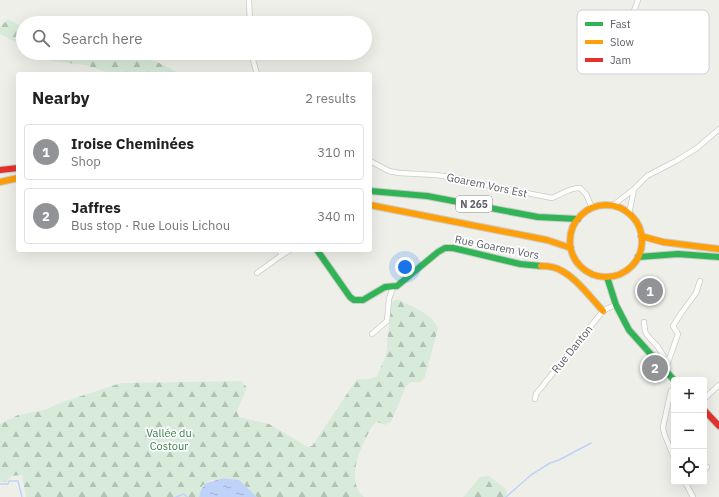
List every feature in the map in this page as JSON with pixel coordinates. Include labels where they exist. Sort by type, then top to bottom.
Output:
[{"type":"main road","points":[[0,170],[16,168]]},
{"type":"main road","points":[[0,181],[16,178]]},
{"type":"main road","name":"N 265","points":[[372,191],[427,196],[538,217],[558,219],[578,218]]},
{"type":"main road","name":"N 265","points":[[372,205],[539,238],[570,248]]},
{"type":"main road","points":[[612,206],[630,214],[635,221],[641,236],[641,247],[638,257],[633,265],[625,271],[617,275],[607,277],[597,276],[587,272],[580,266],[570,248],[570,238],[572,229],[578,218],[592,208],[612,206]]},
{"type":"main road","points":[[641,236],[663,242],[719,249]]},
{"type":"main road","name":"Rue Goarem Vors","points":[[318,252],[350,297],[354,300],[363,300],[385,287],[397,286],[438,252],[445,248],[453,248],[520,264],[556,268],[563,271],[574,280],[603,311]]},
{"type":"main road","points":[[638,257],[654,254],[682,254],[719,257]]},
{"type":"main road","points":[[607,277],[616,305],[628,330],[671,377]]},
{"type":"main road","points":[[707,413],[719,426]]},
{"type":"street","points":[[249,0],[250,16]]},
{"type":"street","points":[[634,10],[638,0]]},
{"type":"street","points":[[253,60],[256,72]]},
{"type":"street","points":[[612,206],[634,189],[647,176],[697,148],[719,129]]},
{"type":"street","name":"Goarem Vors Est","points":[[372,162],[389,171],[399,173],[457,178],[552,198],[561,195],[571,188],[580,188],[586,194],[592,208]]},
{"type":"street","points":[[630,214],[634,189]]},
{"type":"street","points":[[257,273],[287,252]]},
{"type":"street","points":[[665,371],[678,334],[674,326],[682,312],[696,294],[700,280]]},
{"type":"street","points":[[372,334],[387,321],[389,299],[393,287]]},
{"type":"street","name":"Rue Danton","points":[[535,399],[536,394],[603,311],[616,305]]},
{"type":"street","points":[[644,322],[647,335],[658,347],[668,363]]},
{"type":"street","points":[[707,396],[719,385]]},
{"type":"street","points":[[671,390],[663,427],[671,450]]},
{"type":"street","points":[[687,485],[693,497]]},
{"type":"green space","points":[[8,19],[16,23],[16,42],[0,34],[0,27]]},
{"type":"green space","points":[[48,60],[151,60],[177,72],[106,72],[86,65]]},
{"type":"green space","name":"Vallée du Costour","points":[[397,299],[426,314],[435,322],[438,328],[425,377],[420,382],[411,382],[406,386],[391,422],[385,425],[377,422],[370,429],[363,444],[356,463],[355,477],[358,490],[364,497],[257,497],[239,480],[223,478],[211,480],[202,486],[199,497],[26,497],[22,475],[11,476],[7,482],[0,482],[0,424],[18,415],[44,410],[63,402],[121,383],[242,381],[247,388],[237,411],[239,417],[269,424],[308,447],[312,446],[357,379],[370,379],[377,376],[386,355],[391,305],[393,301]]},
{"type":"green space","points":[[489,476],[506,489],[507,497],[463,497],[480,477]]},
{"type":"water","points":[[223,478],[239,480],[257,497],[199,497],[205,484]]},
{"type":"waterway","points":[[506,497],[531,475],[550,463],[559,460],[591,443]]},
{"type":"waterway","points":[[0,484],[8,484],[9,481],[18,481],[22,497]]},
{"type":"waterway","points":[[176,497],[184,494],[187,497]]},
{"type":"traffic: fast","points":[[372,191],[427,196],[538,217],[578,219]]},
{"type":"traffic: fast","points":[[318,252],[350,297],[354,300],[363,300],[385,287],[397,286],[438,252],[445,248],[453,248],[520,264],[541,266]]},
{"type":"traffic: fast","points":[[638,257],[678,254],[719,257]]},
{"type":"traffic: fast","points":[[607,277],[616,305],[629,330],[671,377]]},
{"type":"traffic: slow","points":[[0,182],[16,178]]},
{"type":"traffic: slow","points":[[372,205],[547,240],[571,248]]},
{"type":"traffic: slow","points":[[606,205],[626,211],[636,221],[642,241],[636,261],[626,271],[606,277],[586,271],[576,261],[570,241],[576,221],[586,211],[606,205]]},
{"type":"traffic: slow","points":[[641,236],[663,242],[719,249]]},
{"type":"traffic: slow","points":[[541,266],[555,268],[568,274],[584,289],[603,311]]},
{"type":"traffic: jam","points":[[0,170],[16,168]]},
{"type":"traffic: jam","points":[[707,413],[719,426]]},
{"type":"place","name":"Iroise Cheminées","points":[[650,291]]},
{"type":"place","name":"Jaffres","points":[[655,368]]}]
